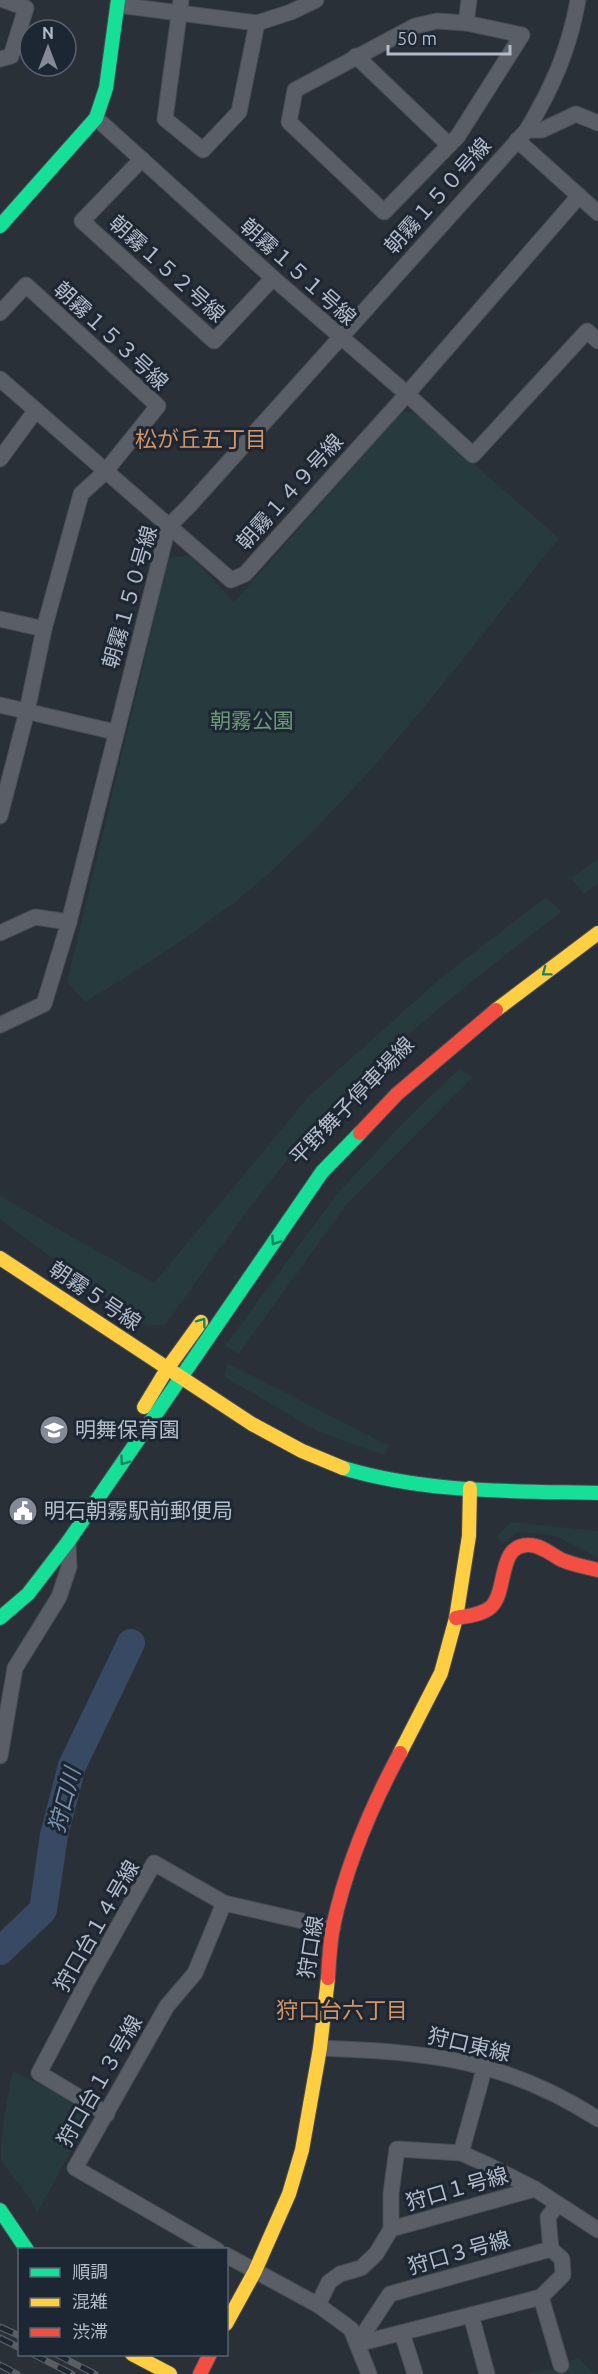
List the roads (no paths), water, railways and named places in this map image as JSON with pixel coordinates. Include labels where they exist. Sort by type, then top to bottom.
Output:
[{"type":"street","points":[[0,59],[11,56],[26,8],[4,0]]},
{"type":"street","points":[[0,226],[96,118],[106,88],[118,3],[180,7],[256,23],[291,12],[316,0]]},
{"type":"street","points":[[466,23],[469,0]]},
{"type":"street","name":"朝霧１５０号線","points":[[0,1025],[44,1004],[69,922],[168,527],[522,135],[555,82],[573,28],[578,0]]},
{"type":"street","points":[[180,7],[165,119],[203,150],[239,112],[256,23]]},
{"type":"street","points":[[437,21],[466,23],[522,35],[458,136],[384,212],[289,122],[295,90],[356,56],[415,26],[437,21]]},
{"type":"street","points":[[356,56],[450,146]]},
{"type":"street","points":[[598,123],[576,114],[542,130],[522,135],[598,213]]},
{"type":"street","name":"朝霧１５１号線","points":[[96,118],[273,279],[407,394],[473,455],[587,331],[598,340]]},
{"type":"street","name":"朝霧１５２号線","points":[[142,159],[82,221],[214,341],[273,279]]},
{"type":"street","name":"朝霧１４９号線","points":[[0,379],[231,580],[245,573],[407,394],[579,196]]},
{"type":"street","name":"朝霧１５３号線","points":[[0,313],[26,285],[158,406],[105,472],[81,494],[44,629],[27,711],[2,793],[0,816]]},
{"type":"street","points":[[0,459],[36,410]]},
{"type":"street","points":[[0,619],[44,629]]},
{"type":"street","points":[[0,705],[115,732]]},
{"type":"street","points":[[0,933],[35,917],[69,922]]},
{"type":"street","name":"平野舞子停車場線","points":[[0,1600],[19,1585],[62,1527],[141,1412],[167,1369],[314,1166],[399,1079],[452,1030],[595,927]]},
{"type":"street","name":"平野舞子停車場線","points":[[0,1618],[28,1594],[68,1542],[322,1172],[406,1086],[595,927]]},
{"type":"street","name":"朝霧５号線","points":[[0,1258],[167,1369]]},
{"type":"street","points":[[167,1369],[293,1448],[335,1465],[408,1483],[598,1493]]},
{"type":"street","points":[[470,1488],[469,1536],[456,1618],[480,1614],[491,1607],[502,1590],[507,1557],[517,1547],[530,1545],[538,1547],[563,1560],[598,1570]]},
{"type":"street","points":[[0,1756],[15,1668],[59,1598],[69,1567],[68,1542]]},
{"type":"street","name":"狩口線","points":[[228,2320],[255,2271],[289,2194],[303,2150],[321,2048],[333,1928],[348,1875],[375,1800],[441,1673],[456,1618]]},
{"type":"street","name":"狩口台１４号線","points":[[107,2114],[39,2073],[154,1863],[224,1904],[333,1928]]},
{"type":"street","name":"狩口台１３号線","points":[[214,2248],[75,2168],[167,2006],[195,1972],[224,1904]]},
{"type":"street","name":"狩口東線","points":[[321,2048],[434,2056],[485,2066],[523,2079],[575,2104],[598,2119]]},
{"type":"street","points":[[461,2153],[485,2066]]},
{"type":"street","points":[[391,2229],[391,2193],[397,2149],[461,2153],[535,2189],[598,2230]]},
{"type":"street","name":"狩口１号線","points":[[391,2229],[535,2189]]},
{"type":"street","points":[[357,2344],[541,2297],[563,2275],[562,2259],[551,2249],[548,2217],[558,2204]]},
{"type":"street","points":[[0,2210],[26,2248]]},
{"type":"street","name":"狩口３号線","points":[[318,2305],[329,2282],[340,2274],[361,2268],[376,2254],[391,2229]]},
{"type":"street","name":"狩口３号線","points":[[357,2344],[390,2294],[551,2249]]},
{"type":"street","points":[[228,2256],[318,2305],[351,2329],[369,2374]]},
{"type":"street","points":[[541,2297],[561,2365]]},
{"type":"street","points":[[471,2315],[488,2374]]},
{"type":"street","points":[[402,2332],[415,2374]]},
{"type":"street","points":[[134,2356],[170,2374]]},
{"type":"street","points":[[200,2374],[209,2356]]},
{"type":"waterway","name":"狩口川","points":[[0,1951],[43,1910],[54,1835],[72,1766],[131,1643]]},
{"type":"railway","points":[[0,2327],[18,2335]]},
{"type":"railway","points":[[0,2338],[18,2347]]},
{"type":"railway","points":[[37,2356],[72,2374]]},
{"type":"railway","points":[[60,2356],[95,2374]]},
{"type":"railway","points":[[0,2365],[17,2374]]},
{"type":"place","name":"明舞保育園","points":[[54,1430]]},
{"type":"place","name":"明石朝霧駅前郵便局","points":[[23,1511]]},
{"type":"district","name":"松が丘五丁目","points":[[201,439]]},
{"type":"district","name":"狩口台六丁目","points":[[342,2010]]},
{"type":"park label","name":"朝霧公園","points":[[252,721]]}]
